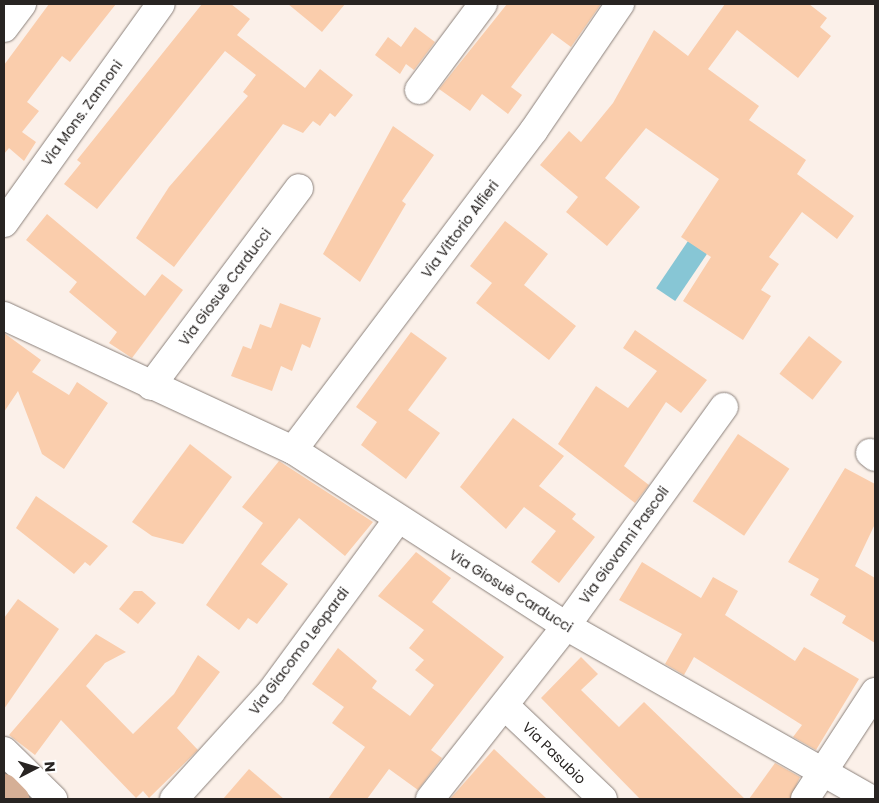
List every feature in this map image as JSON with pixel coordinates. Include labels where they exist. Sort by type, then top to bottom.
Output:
[{"type":"main road","points":[[4,788],[15,799]]},
{"type":"street","points":[[4,28],[22,4]]},
{"type":"street","name":"Via Mons. Zannoni","points":[[4,223],[161,4]]},
{"type":"street","points":[[419,90],[483,4]]},
{"type":"street","name":"Via Vittorio Alfieri","points":[[293,450],[534,130],[620,4]]},
{"type":"street","name":"Via Giosuè Carducci","points":[[151,386],[300,188]]},
{"type":"street","name":"Via Giosuè Carducci","points":[[4,316],[151,386],[293,450],[566,626],[870,799]]},
{"type":"street","name":"Via Giovanni Pascoli","points":[[430,799],[566,626],[724,407]]},
{"type":"street","name":"Via Giacomo Leopardi","points":[[174,799],[271,692],[398,519]]},
{"type":"street","points":[[805,799],[875,692]]},
{"type":"street","name":"Via Pasubio","points":[[505,706],[603,799]]},
{"type":"street","points":[[4,752],[54,799]]},
{"type":"water","points":[[688,241],[707,254],[675,301],[656,288]]},
{"type":"building","points":[[49,4],[116,4],[70,62],[62,56],[27,102],[39,111],[22,132],[36,142],[24,161],[9,148],[4,154],[4,65]]},
{"type":"building","points":[[202,4],[231,4],[250,19],[237,35],[305,88],[320,69],[353,95],[335,117],[330,113],[320,126],[313,121],[303,133],[283,124],[174,267],[136,238],[169,187],[248,96],[243,92],[256,75],[225,51],[97,209],[64,184],[81,163],[77,160]]},
{"type":"building","points":[[288,4],[345,4],[322,32]]},
{"type":"building","points":[[507,4],[601,4],[571,47],[552,33],[511,87],[522,95],[508,114],[482,94],[470,111],[439,89]]},
{"type":"building","points":[[725,4],[809,4],[827,18],[820,27],[831,36],[798,78],[737,30],[708,69],[759,106],[749,120],[806,160],[797,174],[854,216],[837,239],[802,212],[769,257],[779,264],[761,290],[771,296],[743,340],[683,301],[711,257],[681,237],[719,179],[646,128],[605,178],[640,207],[607,246],[566,212],[578,197],[540,165],[569,131],[581,142],[613,103],[654,30],[688,56]]},
{"type":"building","points":[[415,27],[435,42],[414,70],[406,64],[400,74],[375,55],[388,37],[401,47]]},
{"type":"building","points":[[393,126],[434,155],[402,201],[406,204],[360,282],[323,254]]},
{"type":"building","points":[[47,214],[145,296],[162,274],[183,290],[132,358],[109,343],[117,332],[69,292],[77,282],[26,240]]},
{"type":"building","points":[[505,221],[548,254],[524,285],[576,326],[549,360],[476,303],[492,283],[470,266]]},
{"type":"building","points":[[280,303],[321,318],[310,348],[302,344],[292,371],[281,366],[272,391],[231,376],[243,346],[251,349],[260,324],[271,328]]},
{"type":"building","points":[[635,330],[707,380],[681,413],[666,402],[624,466],[649,485],[635,503],[558,444],[596,386],[628,408],[657,371],[623,348]]},
{"type":"building","points":[[411,332],[447,358],[408,410],[440,433],[406,479],[361,445],[377,422],[356,407]]},
{"type":"building","points":[[4,333],[41,360],[32,372],[69,395],[77,382],[108,403],[64,469],[42,454],[18,391],[4,412]]},
{"type":"building","points":[[809,336],[842,362],[813,400],[779,374]]},
{"type":"building","points":[[513,418],[564,456],[539,486],[576,514],[572,519],[595,537],[559,583],[531,562],[556,531],[524,507],[506,529],[460,487]]},
{"type":"building","points":[[738,434],[789,469],[744,536],[693,501]]},
{"type":"building","points":[[190,444],[232,477],[183,544],[152,536],[132,522]]},
{"type":"building","points":[[279,461],[373,522],[345,556],[299,518],[261,564],[288,584],[257,624],[248,618],[239,630],[206,605],[263,523],[242,507]]},
{"type":"building","points":[[845,468],[875,484],[875,524],[855,566],[875,578],[875,643],[842,623],[846,616],[810,595],[819,579],[788,562]]},
{"type":"building","points":[[36,496],[108,546],[90,566],[85,562],[74,574],[16,528]]},
{"type":"building","points":[[416,552],[451,578],[432,602],[504,657],[431,750],[442,758],[418,790],[389,769],[367,799],[328,799],[365,747],[332,723],[344,707],[312,684],[338,648],[377,681],[372,688],[410,716],[434,685],[415,670],[424,660],[409,648],[424,630],[378,596]]},
{"type":"building","points":[[642,562],[701,598],[713,577],[738,591],[725,615],[795,661],[804,647],[859,679],[816,750],[793,737],[802,725],[694,657],[684,675],[665,664],[682,634],[619,600]]},
{"type":"building","points":[[134,591],[142,591],[156,603],[138,624],[119,609]]},
{"type":"building","points":[[18,599],[59,629],[4,709],[4,618]]},
{"type":"building","points":[[96,634],[126,652],[105,663],[86,686],[133,734],[174,694],[198,655],[220,672],[177,728],[198,750],[149,798],[143,791],[136,798],[61,720],[35,755],[9,735]]},
{"type":"building","points":[[581,657],[598,674],[581,690],[619,727],[644,702],[745,799],[640,799],[541,698]]},
{"type":"building","points":[[494,749],[547,799],[450,799]]},
{"type":"building","points":[[775,763],[800,777],[790,799],[749,799]]},
{"type":"building","points":[[249,769],[284,799],[223,799]]}]
